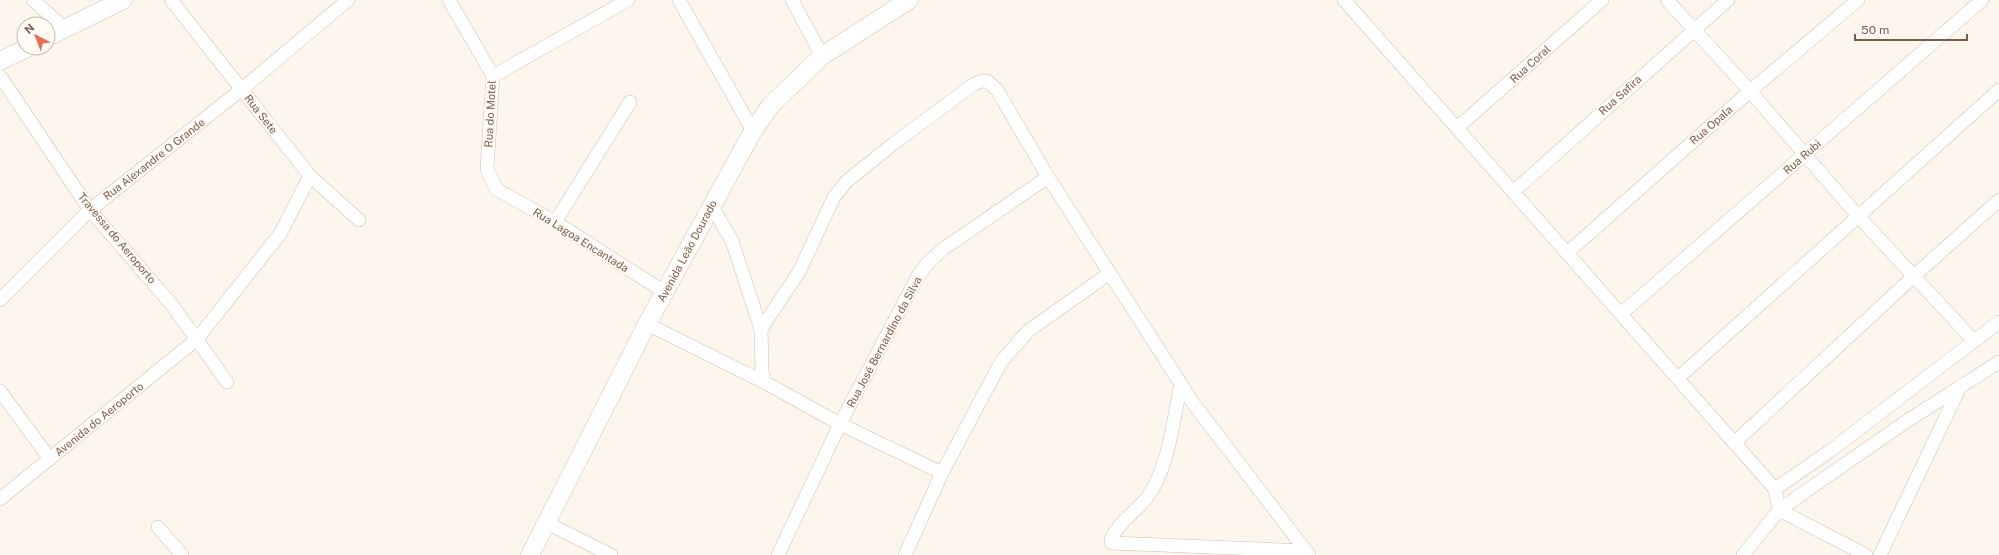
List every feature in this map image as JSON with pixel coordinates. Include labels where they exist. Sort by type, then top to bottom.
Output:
[{"type":"main road","points":[[56,33],[123,0]]},
{"type":"main road","name":"Avenida Leão Dourado","points":[[530,555],[647,324],[666,293],[753,131],[771,105],[822,56],[908,0]]},
{"type":"main road","points":[[0,61],[16,53]]},
{"type":"street","points":[[33,0],[65,29]]},
{"type":"street","name":"Rua Sete","points":[[171,0],[310,176],[359,220]]},
{"type":"street","points":[[242,89],[348,0]]},
{"type":"street","name":"Rua do Motel","points":[[449,0],[493,76],[487,169],[496,189]]},
{"type":"street","points":[[493,76],[628,0]]},
{"type":"street","points":[[679,0],[753,131]]},
{"type":"street","points":[[792,0],[822,56]]},
{"type":"street","points":[[1344,0],[1775,489],[1779,510]]},
{"type":"street","name":"Rua Coral","points":[[1457,128],[1602,0]]},
{"type":"street","points":[[1667,0],[1750,91],[1858,216],[1974,341]]},
{"type":"street","name":"Rua Safira","points":[[1513,192],[1728,0]]},
{"type":"street","name":"Rua Opala","points":[[1567,253],[1750,91],[1858,0]]},
{"type":"street","name":"Rua Rubi","points":[[1621,314],[1982,0]]},
{"type":"street","name":"Travessa do Aeroporto","points":[[0,76],[90,210],[172,305],[227,382]]},
{"type":"street","points":[[761,329],[798,272],[828,208],[847,181],[893,144],[974,84],[987,81],[993,85],[1048,177],[1181,384],[1308,553]]},
{"type":"street","name":"Rua Alexandre O Grande","points":[[0,300],[90,210],[242,89]]},
{"type":"street","points":[[1678,378],[1999,90]]},
{"type":"street","points":[[555,222],[630,102]]},
{"type":"street","name":"Avenida do Aeroporto","points":[[0,499],[50,460],[197,339],[280,234],[310,176]]},
{"type":"street","name":"Rua José Bernardino da Silva","points":[[778,555],[840,424],[918,276],[927,264],[943,250],[1048,177]]},
{"type":"street","name":"Rua Lagoa Encantada","points":[[496,189],[555,222],[666,293]]},
{"type":"street","points":[[1734,443],[1914,276],[1999,200]]},
{"type":"street","points":[[712,206],[732,241],[761,329],[762,370],[764,382]]},
{"type":"street","points":[[905,555],[942,473],[1001,362],[1028,331],[1110,273]]},
{"type":"street","points":[[1775,489],[1830,451],[1999,322]]},
{"type":"street","points":[[647,324],[764,382],[840,424],[942,473]]},
{"type":"street","points":[[1743,555],[1779,510],[1962,384],[1999,362]]},
{"type":"street","points":[[1181,384],[1166,455],[1155,486],[1146,500],[1116,531],[1111,541],[1112,543],[1308,553]]},
{"type":"street","points":[[1880,555],[1962,384]]},
{"type":"street","points":[[0,391],[50,460]]},
{"type":"street","points":[[1779,510],[1866,555]]},
{"type":"street","points":[[547,523],[610,555]]},
{"type":"street","points":[[158,527],[182,555]]}]
